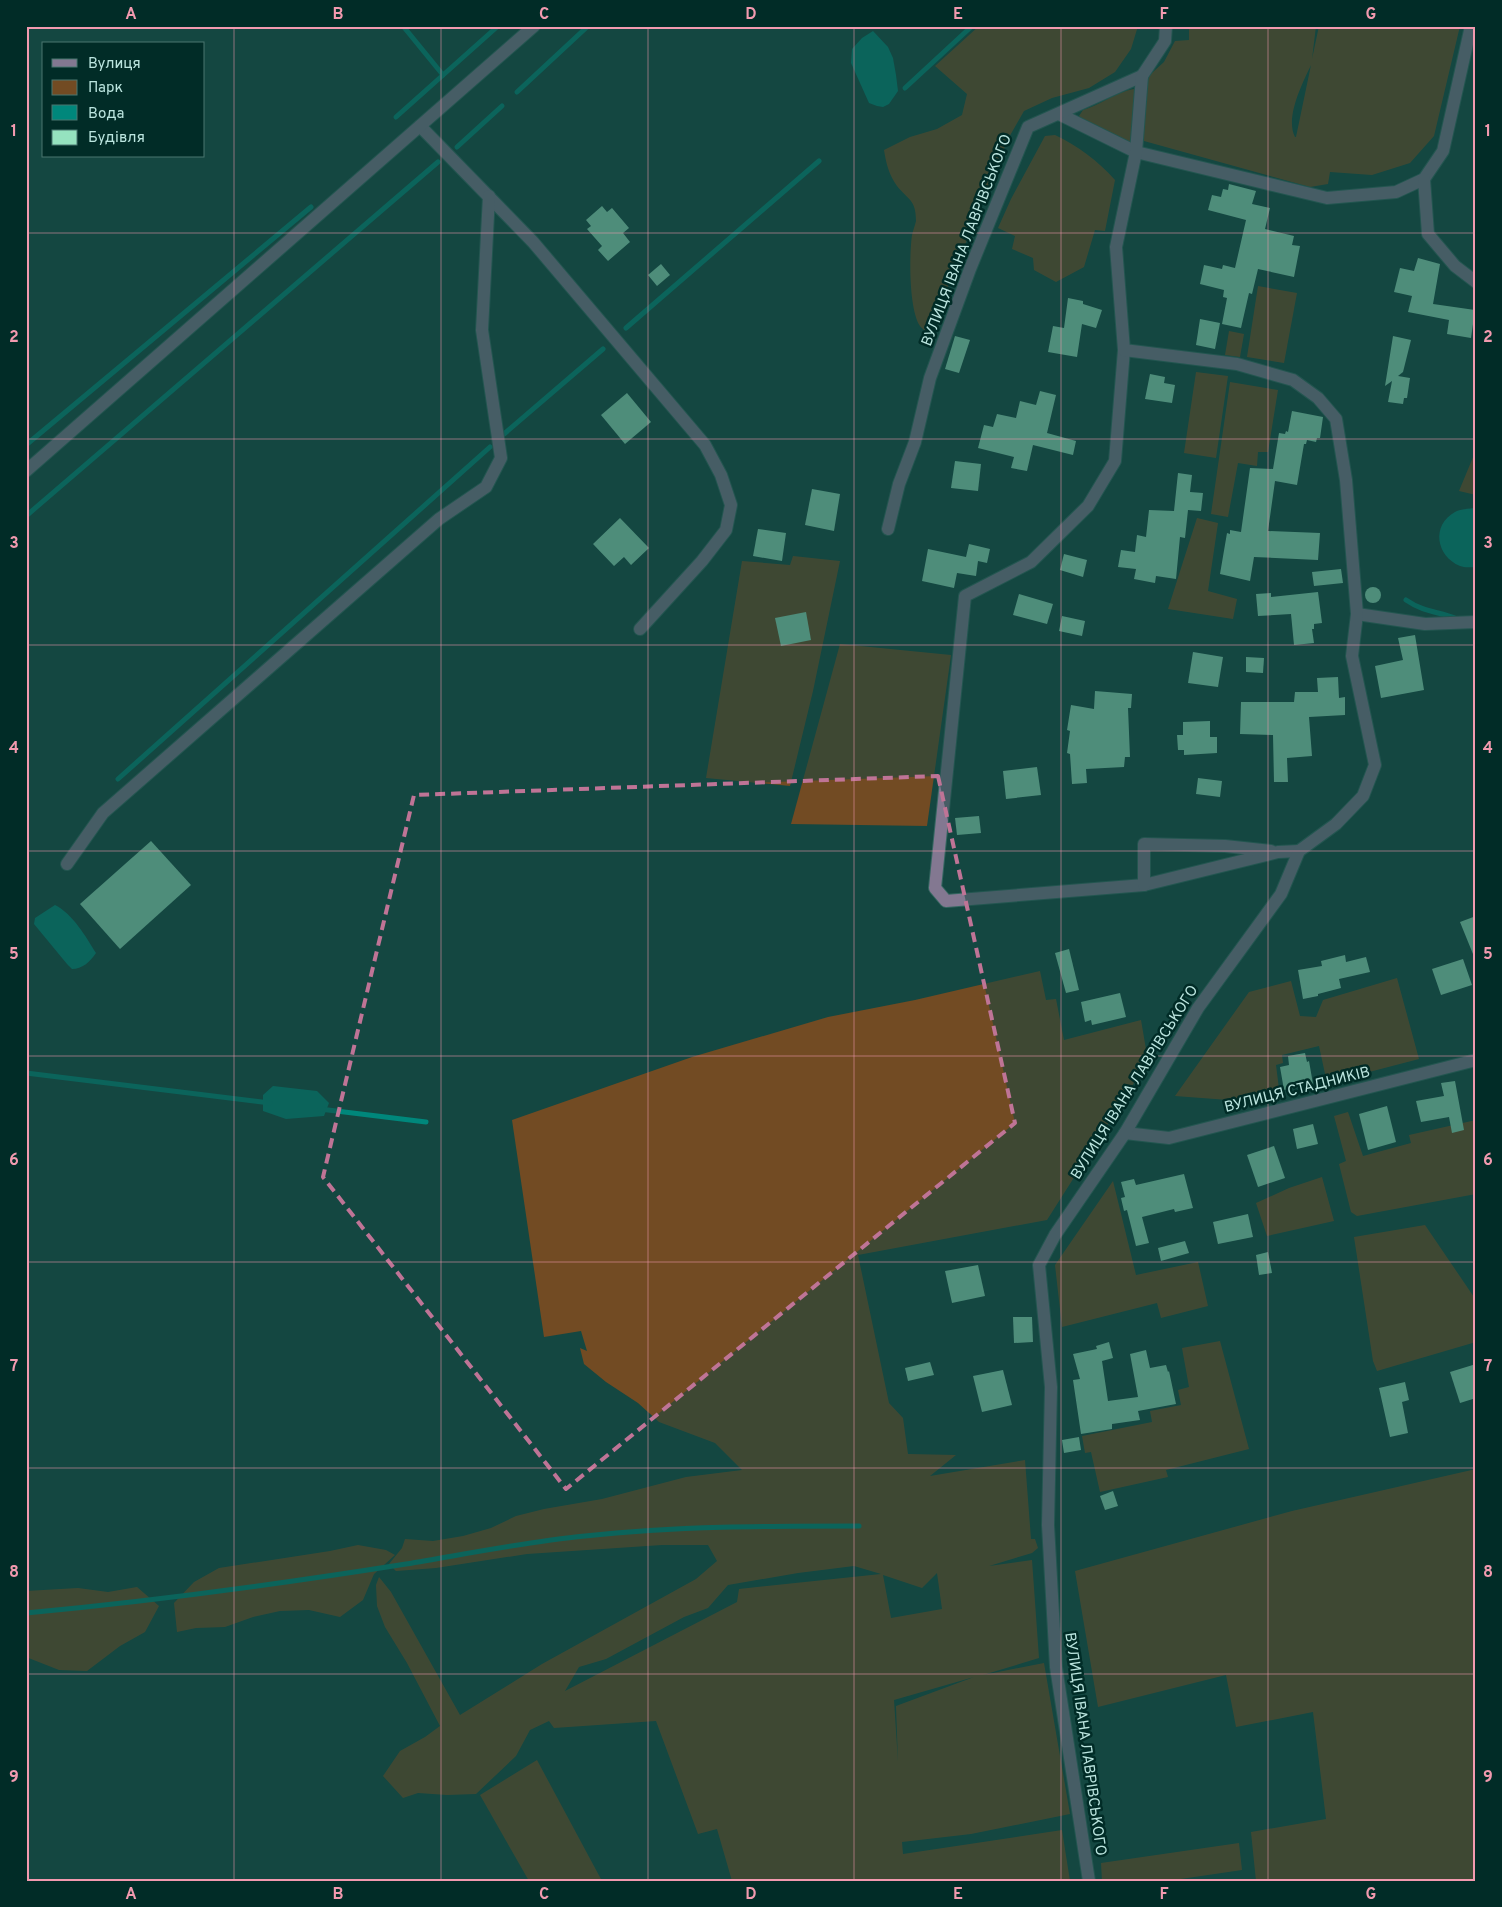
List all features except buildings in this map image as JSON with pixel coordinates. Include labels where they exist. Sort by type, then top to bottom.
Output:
[{"type":"street","points":[[26,471],[534,26]]},
{"type":"street","points":[[1166,26],[1165,41],[1142,76],[1136,152],[1116,247],[1124,350],[1115,461],[1088,506],[1031,562],[966,596],[935,888],[946,901],[1144,885],[1278,852]]},
{"type":"street","points":[[1059,114],[1136,152],[1327,198],[1396,192],[1424,179],[1443,152],[1471,26]]},
{"type":"street","name":"ВУЛИЦЯ ІВАНА ЛАВРІВСЬКОГО","points":[[888,529],[898,484],[915,442],[930,378],[973,260],[1028,127],[1142,76]]},
{"type":"street","points":[[420,126],[533,242],[705,445],[722,474],[731,505],[726,530],[702,561],[640,629]]},
{"type":"street","points":[[1424,179],[1428,234],[1455,266],[1476,282]]},
{"type":"street","points":[[67,864],[103,813],[439,519],[486,487],[501,458],[482,330],[489,196]]},
{"type":"street","points":[[1124,350],[1237,364],[1293,380],[1318,398],[1336,419],[1346,480],[1357,614],[1352,656],[1375,765],[1363,796],[1336,824],[1299,851],[1278,852],[1225,846],[1144,844],[1144,885]]},
{"type":"street","points":[[1357,614],[1425,624],[1476,622]]},
{"type":"street","name":"ВУЛИЦЯ ІВАНА ЛАВРІВСЬКОГО","points":[[1089,1881],[1056,1667],[1048,1525],[1051,1387],[1039,1265],[1055,1235],[1125,1133],[1198,1008],[1281,894],[1299,851]]},
{"type":"street","name":"ВУЛИЦЯ СТАДНИКІВ","points":[[1125,1133],[1169,1138],[1476,1060]]},
{"type":"highlighted area","points":[[938,776],[1015,1123],[566,1489],[323,1177],[414,795]]},
{"type":"green space","points":[[979,26],[1138,26],[1131,49],[1115,72],[1089,88],[1052,98],[1024,111],[1008,139],[929,333],[921,327],[916,318],[912,295],[910,256],[912,235],[916,221],[915,208],[911,200],[892,178],[884,150],[910,137],[937,129],[962,115],[967,94],[935,66]]},
{"type":"green space","points":[[1189,26],[1316,26],[1312,59],[1319,26],[1460,26],[1434,136],[1410,163],[1372,175],[1330,172],[1328,184],[1310,187],[1144,141],[1137,101],[1135,136],[1127,147],[1089,126],[1079,116],[1083,110],[1121,93],[1134,89],[1137,95],[1142,82],[1164,62],[1175,41],[1189,40]],"holes":[[[1311,65],[1296,137],[1292,129],[1293,111],[1299,91]]]},
{"type":"green space","points":[[1055,135],[1087,154],[1115,180],[1105,231],[1095,230],[1084,267],[1056,282],[1034,270],[1033,258],[1012,249],[1015,236],[998,228],[1011,199],[1045,136]]},
{"type":"green space","points":[[1258,286],[1297,293],[1284,363],[1247,357]]},
{"type":"green space","points":[[1229,331],[1244,334],[1240,357],[1225,355]]},
{"type":"green space","points":[[1196,372],[1228,376],[1216,458],[1184,453]]},
{"type":"green space","points":[[1230,382],[1278,390],[1268,452],[1258,452],[1257,466],[1238,463],[1228,517],[1211,514]]},
{"type":"green space","points":[[1476,450],[1476,495],[1459,491]]},
{"type":"green space","points":[[1197,518],[1218,523],[1208,591],[1237,599],[1233,619],[1168,609]]},
{"type":"green space","points":[[793,556],[840,561],[813,691],[790,786],[706,778],[742,561],[790,565]]},
{"type":"green space","points":[[840,644],[951,655],[927,826],[791,824]]},
{"type":"green space","points":[[1040,971],[1046,1000],[1056,999],[1064,1040],[1141,1020],[1148,1061],[1047,1220],[858,1255],[889,1403],[903,1418],[908,1454],[956,1455],[930,1476],[1025,1460],[1031,1539],[1035,1539],[1038,1548],[1032,1553],[989,1566],[1032,1560],[1039,1658],[983,1675],[1044,1663],[1070,1814],[971,1834],[902,1842],[903,1854],[1062,1830],[1070,1881],[732,1881],[717,1829],[698,1834],[656,1721],[554,1728],[549,1721],[530,1730],[516,1756],[476,1794],[418,1793],[403,1798],[383,1776],[400,1751],[440,1726],[407,1663],[385,1627],[377,1606],[376,1585],[379,1577],[391,1592],[460,1715],[542,1664],[696,1579],[717,1561],[708,1545],[662,1545],[527,1554],[436,1568],[396,1571],[389,1564],[402,1548],[405,1539],[433,1541],[463,1536],[491,1528],[516,1516],[544,1509],[602,1499],[686,1477],[742,1470],[715,1443],[659,1422],[638,1403],[606,1382],[584,1364],[580,1348],[587,1351],[581,1331],[544,1337],[512,1120],[692,1057],[828,1017],[915,1000]],"holes":[[[854,1566],[881,1574],[739,1589],[737,1602],[565,1691],[579,1667],[606,1659],[684,1617],[708,1608],[728,1585]],[[937,1573],[942,1609],[891,1618],[883,1575],[922,1588]],[[974,1677],[896,1706],[898,1762],[894,1700]]]},
{"type":"green space","points":[[1397,978],[1419,1059],[1327,1083],[1319,1046],[1282,1055],[1283,1063],[1276,1065],[1280,1097],[1255,1102],[1175,1096],[1249,992],[1291,981],[1300,1016],[1316,1017],[1323,1000]]},
{"type":"green space","points":[[1348,1112],[1363,1156],[1411,1143],[1409,1135],[1476,1120],[1476,1194],[1357,1216],[1351,1212],[1339,1164],[1346,1161],[1334,1116]]},
{"type":"green space","points":[[1322,1177],[1334,1221],[1267,1236],[1256,1203],[1289,1188]]},
{"type":"green space","points":[[1113,1181],[1136,1275],[1198,1262],[1208,1306],[1161,1318],[1157,1303],[1062,1327],[1055,1265]]},
{"type":"green space","points":[[1425,1225],[1476,1300],[1476,1342],[1377,1371],[1373,1361],[1354,1237]]},
{"type":"green space","points":[[1220,1341],[1249,1449],[1166,1470],[1168,1477],[1100,1492],[1091,1452],[1085,1453],[1082,1436],[1152,1422],[1150,1411],[1181,1405],[1178,1390],[1189,1387],[1182,1348]]},
{"type":"green space","points":[[1476,1469],[1476,1881],[1256,1881],[1251,1832],[1326,1819],[1313,1712],[1236,1727],[1226,1675],[1098,1707],[1075,1571],[1292,1511]]},
{"type":"green space","points":[[358,1545],[386,1550],[395,1555],[374,1574],[363,1600],[340,1617],[309,1610],[280,1611],[253,1617],[225,1627],[196,1628],[177,1632],[174,1603],[194,1582],[219,1568]]},
{"type":"green space","points":[[137,1587],[159,1606],[145,1632],[120,1646],[87,1671],[59,1670],[26,1657],[26,1591],[78,1588],[108,1592]]},
{"type":"green space","points":[[537,1760],[602,1881],[529,1881],[480,1795]]},
{"type":"green space","points":[[1239,1843],[1242,1870],[1167,1881],[1102,1881],[1101,1863]]},
{"type":"water","points":[[873,31],[888,47],[893,58],[896,75],[898,91],[889,104],[883,107],[869,103],[851,63],[852,49],[862,38]]},
{"type":"water","points":[[1476,509],[1476,567],[1464,567],[1452,561],[1446,555],[1442,548],[1440,532],[1447,518],[1455,512]]},
{"type":"water","points":[[55,905],[68,914],[96,953],[79,968],[72,969],[34,924],[35,918]]},
{"type":"water","points":[[273,1086],[317,1091],[329,1103],[324,1116],[286,1119],[263,1111],[263,1095]]},
{"type":"waterway","points":[[403,26],[443,75]]},
{"type":"waterway","points":[[396,117],[498,26]]},
{"type":"waterway","points":[[517,92],[588,26]]},
{"type":"waterway","points":[[905,88],[972,26]]},
{"type":"waterway","points":[[457,147],[502,106]]},
{"type":"waterway","points":[[626,328],[819,161]]},
{"type":"waterway","points":[[26,516],[438,162]]},
{"type":"waterway","points":[[26,445],[311,207]]},
{"type":"waterway","points":[[504,434],[603,349]]},
{"type":"waterway","points":[[118,779],[490,447]]},
{"type":"waterway","points":[[1406,600],[1425,610],[1457,619]]},
{"type":"waterway","points":[[26,1073],[270,1103]]},
{"type":"waterway","points":[[320,1109],[426,1122]]},
{"type":"waterway","points":[[26,1613],[264,1585],[585,1536],[688,1528],[859,1526]]}]
